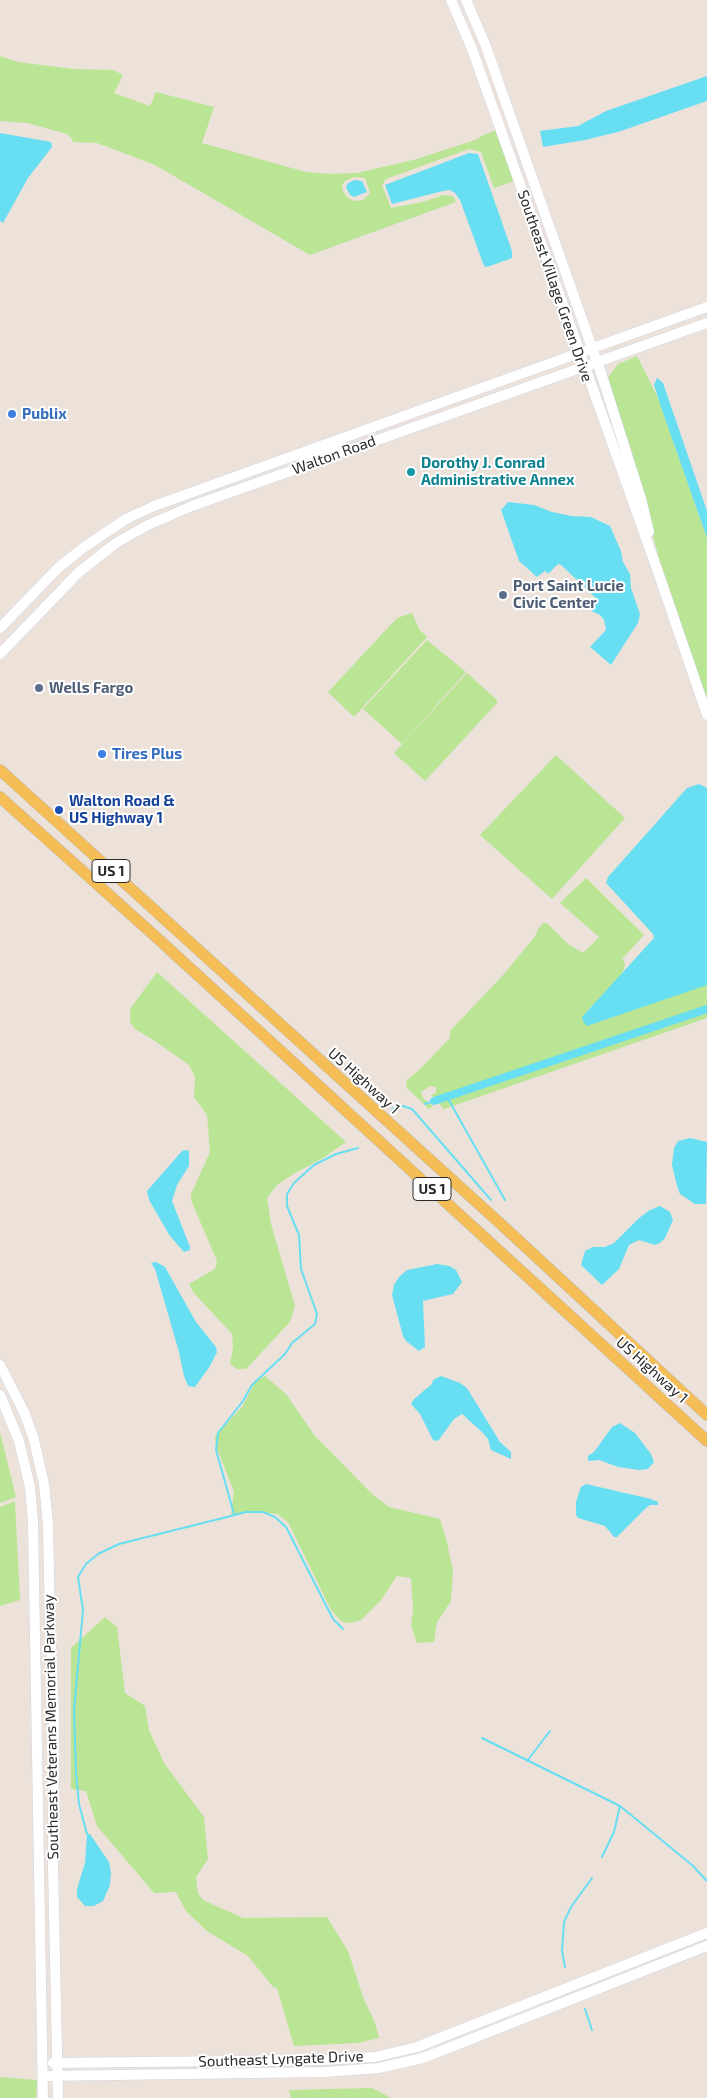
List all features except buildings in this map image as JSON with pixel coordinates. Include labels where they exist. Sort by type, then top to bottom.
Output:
[{"type":"main road","name":"Southeast Village Green Drive","points":[[451,0],[469,40],[707,715]]},
{"type":"main road","name":"Southeast Village Green Drive","points":[[466,0],[484,44],[593,348],[641,499],[658,572]]},
{"type":"main road","name":"Walton Road","points":[[0,628],[58,568],[83,548],[126,519],[162,502],[707,307]]},
{"type":"main road","name":"Walton Road","points":[[0,654],[79,572],[116,543],[148,525],[192,506],[707,323]]},
{"type":"main road","points":[[364,444],[375,434],[432,406]]},
{"type":"main road","points":[[298,468],[311,456],[352,440],[363,430]]},
{"type":"main road","name":"US Highway 1","points":[[0,770],[503,1226],[707,1415]]},
{"type":"main road","name":"US Highway 1","points":[[0,797],[704,1436]]},
{"type":"main road","points":[[156,937],[178,944],[190,943]]},
{"type":"main road","name":"Southeast Veterans Memorial Parkway","points":[[0,1365],[25,1414],[34,1440],[44,1484],[48,1524],[54,1714],[53,1866],[58,2098]]},
{"type":"main road","name":"Southeast Veterans Memorial Parkway","points":[[0,1394],[19,1441],[30,1487],[33,1521],[43,2098]]},
{"type":"main road","name":"Southeast Lyngate Drive","points":[[43,2063],[323,2060],[375,2057],[417,2047],[707,1933]]},
{"type":"main road","name":"Southeast Lyngate Drive","points":[[43,2076],[316,2073],[379,2068],[423,2058],[707,1946]]},
{"type":"green space","points":[[0,56],[18,62],[73,69],[113,70],[123,75],[114,93],[150,106],[156,92],[214,107],[202,143],[306,172],[330,174],[357,173],[417,159],[478,139],[496,130],[514,181],[494,188],[481,152],[469,149],[386,179],[382,185],[391,208],[422,202],[444,195],[453,196],[456,202],[310,255],[155,165],[97,143],[72,142],[73,140],[67,134],[27,123],[0,121]],"holes":[[[354,177],[365,178],[370,193],[363,200],[354,201],[347,197],[342,185],[345,181]]]},
{"type":"green space","points":[[637,356],[658,398],[707,538],[707,701],[667,589],[629,445],[607,379],[618,364]]},
{"type":"green space","points":[[412,613],[419,629],[427,637],[354,717],[328,692],[397,618]]},
{"type":"green space","points":[[427,640],[466,672],[402,744],[363,709]]},
{"type":"green space","points":[[467,673],[497,700],[497,703],[425,781],[394,753]]},
{"type":"green space","points":[[556,755],[625,818],[552,899],[480,835]]},
{"type":"green space","points":[[586,878],[644,935],[622,957],[625,965],[622,974],[582,1017],[587,1026],[707,984],[707,1018],[444,1109],[431,1095],[436,1093],[436,1087],[430,1086],[421,1092],[423,1098],[433,1106],[429,1109],[406,1087],[407,1080],[450,1038],[450,1031],[504,974],[536,935],[543,923],[547,923],[568,944],[583,953],[599,937],[560,903]]},
{"type":"green space","points":[[157,972],[346,1142],[277,1185],[267,1198],[271,1224],[295,1306],[290,1322],[246,1369],[237,1369],[230,1364],[233,1347],[232,1334],[193,1292],[189,1284],[215,1269],[217,1261],[191,1200],[191,1194],[210,1152],[207,1115],[194,1097],[195,1077],[189,1065],[135,1029],[130,1022],[130,1009]]},
{"type":"green space","points":[[265,1376],[286,1394],[315,1436],[372,1494],[389,1507],[440,1519],[453,1571],[451,1601],[437,1622],[434,1642],[417,1643],[411,1626],[413,1609],[411,1578],[397,1576],[381,1600],[361,1620],[351,1623],[342,1622],[331,1610],[288,1522],[277,1514],[248,1511],[231,1515],[234,1492],[216,1446],[215,1436],[242,1407],[256,1381]]},
{"type":"green space","points":[[0,1432],[16,1497],[0,1503]]},
{"type":"green space","points":[[15,1501],[20,1600],[0,1606],[0,1507]]},
{"type":"green space","points":[[105,1617],[117,1627],[125,1693],[145,1706],[149,1730],[164,1763],[204,1817],[208,1859],[196,1877],[198,1893],[203,1900],[243,1918],[327,1917],[348,1951],[379,2038],[358,2043],[294,2046],[277,1988],[273,1987],[248,1956],[207,1931],[186,1911],[176,1892],[154,1893],[97,1826],[86,1791],[71,1789],[71,1648]]},
{"type":"green space","points":[[0,2077],[37,2080],[36,2098],[0,2098]]},
{"type":"green space","points":[[372,2088],[391,2098],[291,2098],[289,2090]]},
{"type":"water","points":[[707,76],[707,101],[618,132],[543,147],[540,131],[578,126],[606,111]]},
{"type":"water","points":[[0,133],[51,142],[52,147],[28,178],[3,223],[0,221]]},
{"type":"water","points":[[469,153],[478,154],[512,251],[512,258],[487,267],[484,266],[460,200],[455,193],[450,190],[443,191],[392,204],[385,185]]},
{"type":"water","points":[[355,180],[362,181],[367,192],[354,197],[350,195],[346,187],[348,183]]},
{"type":"water","points":[[657,378],[663,383],[707,511],[707,538],[654,385]]},
{"type":"water","points":[[508,502],[534,505],[552,512],[572,516],[591,517],[610,526],[621,551],[623,562],[630,574],[631,588],[640,614],[638,623],[611,665],[590,647],[606,630],[604,620],[600,615],[592,611],[596,598],[561,565],[558,564],[548,574],[545,571],[537,577],[519,561],[501,510]]},
{"type":"water","points":[[699,784],[707,788],[707,985],[587,1026],[582,1017],[654,938],[653,934],[606,883],[608,877],[687,788]]},
{"type":"water","points":[[690,1138],[707,1142],[706,1204],[695,1204],[680,1194],[677,1186],[672,1165],[674,1148],[678,1141]]},
{"type":"water","points":[[182,1151],[189,1151],[189,1166],[177,1185],[172,1201],[190,1247],[190,1250],[184,1252],[170,1236],[149,1200],[147,1191]]},
{"type":"water","points":[[660,1206],[670,1212],[673,1220],[665,1238],[660,1243],[655,1245],[639,1240],[629,1245],[619,1269],[602,1285],[581,1265],[585,1251],[593,1247],[605,1247],[614,1243],[639,1218]]},
{"type":"water","points":[[156,1262],[165,1267],[196,1322],[216,1347],[217,1352],[210,1366],[195,1387],[188,1386],[184,1376],[155,1269],[151,1263]]},
{"type":"water","points":[[437,1264],[449,1266],[456,1270],[462,1282],[453,1294],[423,1301],[425,1347],[419,1351],[406,1341],[403,1336],[392,1295],[394,1285],[407,1270]]},
{"type":"water","points":[[441,1376],[460,1383],[467,1388],[500,1442],[511,1452],[511,1459],[491,1450],[488,1439],[462,1414],[454,1419],[438,1441],[433,1440],[420,1414],[411,1404],[414,1399],[432,1384],[433,1380]]},
{"type":"water","points":[[620,1423],[635,1433],[651,1454],[654,1462],[648,1469],[639,1470],[618,1467],[599,1460],[588,1461],[588,1456],[594,1452],[612,1427]]},
{"type":"water","points":[[586,1484],[651,1499],[658,1502],[658,1505],[650,1505],[617,1537],[614,1537],[605,1526],[578,1518],[576,1515],[576,1502],[581,1487]]},
{"type":"water","points":[[87,1834],[90,1834],[109,1862],[111,1873],[110,1885],[103,1901],[94,1906],[85,1906],[77,1897],[77,1889],[85,1863]]},
{"type":"waterway","points":[[434,1101],[707,1009]]},
{"type":"waterway","points":[[447,1097],[505,1200]]},
{"type":"waterway","points":[[425,1104],[434,1101]]},
{"type":"waterway","points":[[392,1109],[403,1106],[412,1109],[491,1200]]},
{"type":"waterway","points":[[234,1514],[216,1450],[218,1433],[243,1401],[252,1385],[285,1354],[292,1343],[315,1324],[317,1314],[301,1269],[299,1235],[287,1206],[287,1194],[294,1183],[314,1165],[336,1154],[358,1148]]},
{"type":"waterway","points":[[87,1834],[79,1804],[76,1773],[74,1710],[83,1610],[78,1577],[86,1564],[98,1554],[119,1544],[246,1512],[263,1512],[275,1517],[286,1527],[333,1619],[343,1629]]},
{"type":"waterway","points":[[527,1761],[550,1731]]},
{"type":"waterway","points":[[482,1738],[620,1806],[692,1865],[707,1881]]},
{"type":"waterway","points":[[602,1857],[614,1832],[620,1806]]},
{"type":"waterway","points":[[565,1967],[562,1951],[564,1922],[571,1907],[592,1878]]},
{"type":"waterway","points":[[585,2009],[592,2030]]},
{"type":"place","name":"Publix","points":[[12,414]]},
{"type":"place","name":"Dorothy J. Conrad Administrative Annex","points":[[411,472]]},
{"type":"place","name":"Port Saint Lucie Civic Center","points":[[503,595]]},
{"type":"place","name":"Wells Fargo","points":[[39,688]]},
{"type":"place","name":"Tires Plus","points":[[102,754]]},
{"type":"place","name":"Walton Road & US Highway 1","points":[[59,810]]}]
